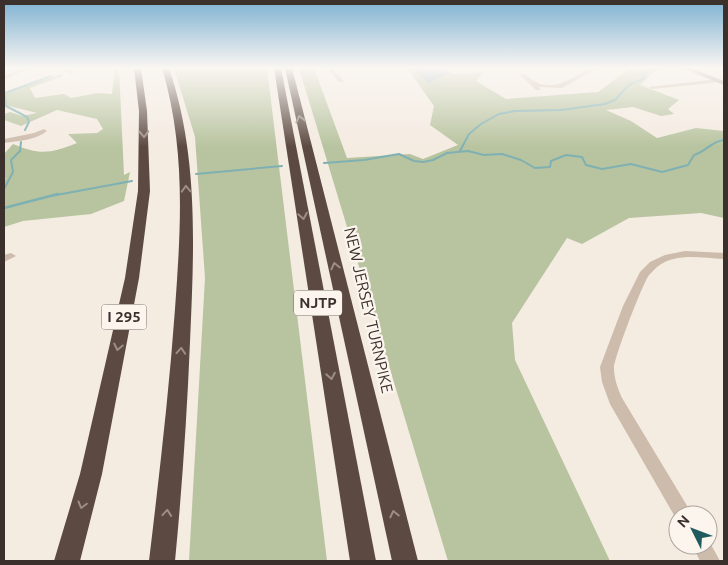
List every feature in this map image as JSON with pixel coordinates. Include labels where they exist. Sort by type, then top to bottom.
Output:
[{"type":"highway","name":"I 295","points":[[67,561],[91,474],[132,278],[144,191],[140,94]]},
{"type":"highway","points":[[162,561],[182,349],[188,227],[185,158],[178,114],[172,94]]},
{"type":"highway","name":"NJTP","points":[[282,94],[363,561]]},
{"type":"highway","name":"NEW JERSEY TURNPIKE","points":[[294,94],[405,561]]},
{"type":"street","points":[[4,141],[36,135],[44,131]]},
{"type":"street","points":[[677,505],[615,400],[609,382],[607,367],[629,306],[644,274],[654,264],[669,257],[685,254],[724,256]]},
{"type":"green space","points":[[4,94],[33,94],[35,98],[65,94],[71,98],[91,94],[120,94],[124,175],[130,172],[124,201],[91,214],[23,221],[4,227],[4,180],[6,178],[4,178],[4,154],[13,144],[30,150],[52,151],[77,143],[68,134],[97,133],[103,129],[97,119],[57,110],[21,126],[4,120],[4,114],[10,112],[22,116],[37,113],[5,105]]},
{"type":"green space","points":[[182,94],[270,94],[327,561],[189,561],[205,278],[195,137]]},
{"type":"green space","points":[[307,94],[324,94],[347,158],[410,154],[423,159],[458,145],[430,125],[434,106],[426,94],[498,94],[506,99],[567,94],[664,94],[679,100],[668,109],[674,114],[661,116],[633,107],[606,110],[631,121],[657,138],[696,128],[724,131],[724,218],[701,213],[629,218],[582,244],[567,238],[512,323],[515,360],[610,561],[448,561]]},
{"type":"waterway","points":[[5,94],[6,106],[27,117],[29,122],[25,130]]},
{"type":"waterway","points":[[460,151],[469,134],[481,124],[499,114],[515,111],[561,110],[605,104],[615,100],[620,94]]},
{"type":"waterway","points":[[324,163],[364,160],[399,154],[414,161],[423,162],[433,160],[447,153],[468,151],[484,155],[502,154],[521,160],[535,168],[550,167],[551,161],[566,155],[582,157],[586,165],[602,169],[631,164],[662,172],[688,165],[694,155],[716,142],[724,140]]},
{"type":"waterway","points":[[4,189],[13,172],[11,160],[20,151],[21,142]]},
{"type":"waterway","points":[[196,174],[282,166]]},
{"type":"waterway","points":[[51,196],[132,181]]},
{"type":"waterway","points":[[4,208],[58,194]]}]
